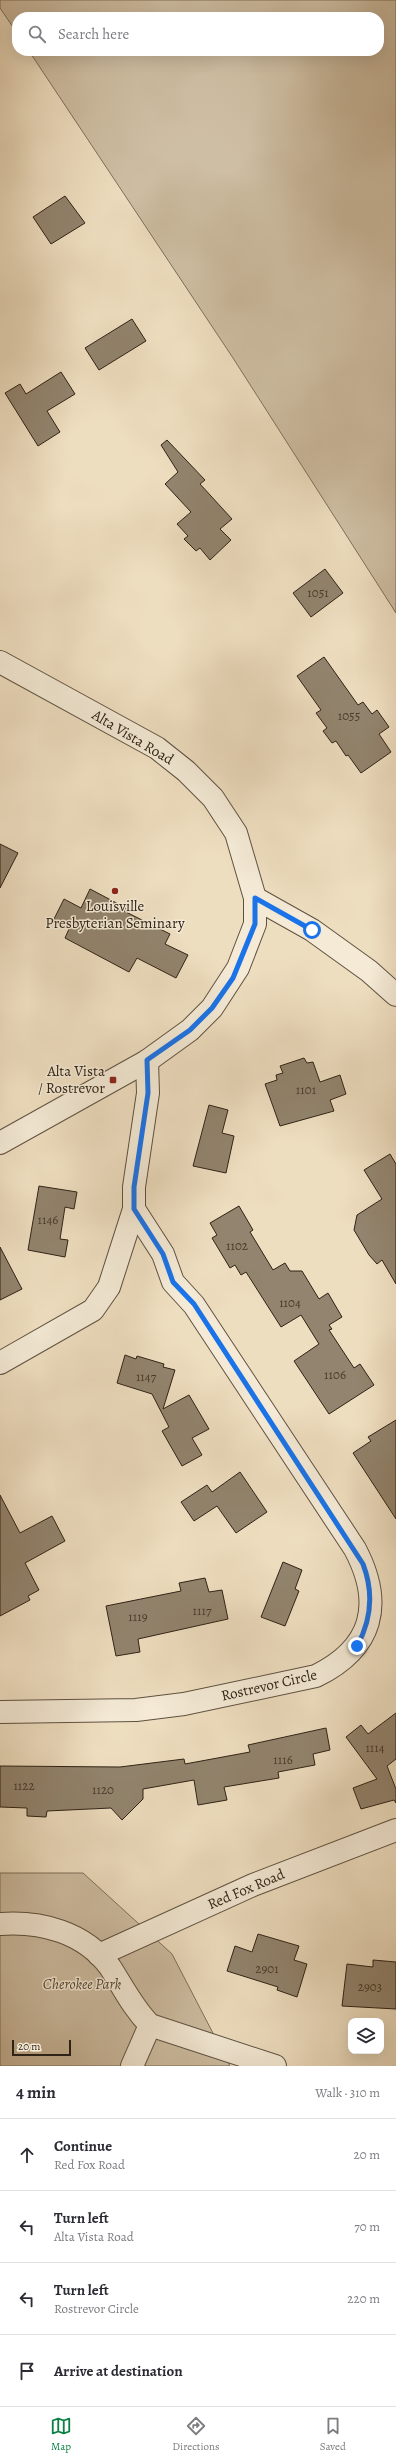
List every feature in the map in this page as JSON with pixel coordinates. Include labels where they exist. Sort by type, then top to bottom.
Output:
[{"type":"street","name":"Alta Vista Road","points":[[0,662],[157,748],[191,776],[213,798],[236,833],[255,898],[255,924],[233,978],[212,1008],[190,1030],[147,1060],[0,1143]]},
{"type":"street","points":[[255,898],[312,930],[369,972],[396,995]]},
{"type":"street","points":[[0,1363],[82,1318],[101,1302],[119,1262],[134,1209],[134,1187],[148,1093],[147,1060]]},
{"type":"street","name":"Rostrevor Circle","points":[[0,1712],[136,1710],[184,1704],[316,1676],[336,1666],[350,1654],[364,1634],[368,1621],[371,1595],[367,1574],[355,1548],[194,1304],[173,1282],[163,1254],[134,1209]]},
{"type":"street","name":"Red Fox Road","points":[[98,1956],[253,1885],[396,1830]]},
{"type":"street","points":[[0,1924],[35,1924],[52,1928],[85,1943],[108,1966],[137,2013],[150,2025],[275,2066]]},
{"type":"street","points":[[133,2064],[150,2025]]},
{"type":"green space","points":[[0,0],[396,0],[396,613],[233,358],[32,56],[384,56],[384,12],[12,12],[12,26],[0,8]]},
{"type":"green space","name":"Cherokee Park","points":[[0,1873],[83,1873],[172,1954],[230,2066],[0,2066]]},
{"type":"building","points":[[65,196],[85,223],[51,244],[33,217]]},
{"type":"building","points":[[132,319],[146,341],[99,370],[85,348]]},
{"type":"building","points":[[61,372],[75,394],[47,411],[60,432],[38,446],[5,393],[20,384],[26,394]]},
{"type":"building","points":[[167,440],[205,480],[200,484],[232,519],[220,529],[231,540],[210,560],[200,548],[196,551],[184,539],[188,536],[177,524],[191,512],[165,484],[178,472],[161,445]]},
{"type":"building","points":[[325,569],[343,593],[311,617],[293,593]]},
{"type":"building","points":[[324,657],[358,705],[363,702],[372,714],[377,710],[389,727],[379,734],[391,752],[361,773],[348,755],[346,756],[336,741],[332,743],[323,731],[327,728],[316,713],[321,710],[297,676]]},
{"type":"building","points":[[0,844],[18,853],[0,888]]},
{"type":"building","points":[[90,889],[126,908],[124,911],[170,934],[165,944],[188,955],[176,978],[137,958],[129,972],[65,938],[69,929],[53,921],[64,899],[81,908]]},
{"type":"building","points":[[304,1058],[307,1063],[313,1062],[320,1082],[340,1075],[346,1094],[330,1100],[334,1111],[280,1126],[265,1084],[277,1080],[276,1075],[283,1073],[280,1066]]},
{"type":"building","points":[[209,1105],[228,1110],[222,1133],[234,1136],[226,1173],[193,1166]]},
{"type":"building","points":[[390,1154],[396,1164],[396,1284],[382,1260],[377,1264],[369,1255],[354,1230],[357,1215],[382,1199],[364,1170]]},
{"type":"building","points":[[39,1186],[77,1192],[74,1209],[65,1207],[60,1239],[68,1240],[65,1257],[28,1250]]},
{"type":"building","points":[[239,1206],[253,1230],[250,1232],[273,1270],[285,1263],[290,1271],[302,1271],[319,1299],[328,1293],[342,1317],[329,1325],[332,1329],[329,1330],[354,1368],[360,1364],[374,1385],[329,1414],[294,1361],[319,1344],[301,1315],[281,1327],[246,1272],[241,1275],[235,1265],[230,1268],[212,1238],[217,1235],[210,1223]]},
{"type":"building","points":[[0,1247],[22,1289],[0,1300]]},
{"type":"building","points":[[125,1355],[136,1359],[137,1356],[164,1364],[163,1367],[175,1370],[163,1409],[189,1395],[209,1429],[192,1438],[202,1455],[182,1466],[162,1431],[169,1427],[152,1394],[117,1383]]},
{"type":"building","points":[[396,1420],[396,1519],[353,1453],[371,1441],[368,1437]]},
{"type":"building","points":[[240,1472],[267,1512],[236,1533],[217,1506],[194,1521],[181,1502],[207,1485],[212,1492]]},
{"type":"building","points":[[0,1495],[20,1533],[52,1516],[65,1541],[25,1563],[39,1590],[28,1596],[30,1600],[0,1616]]},
{"type":"building","points":[[283,1562],[302,1570],[295,1589],[299,1591],[285,1626],[261,1617]]},
{"type":"building","points":[[205,1578],[209,1592],[222,1590],[228,1619],[138,1639],[140,1652],[116,1656],[106,1606],[181,1591],[179,1583]]},
{"type":"building","points":[[396,1713],[396,1759],[387,1766],[396,1789],[396,1803],[394,1800],[361,1809],[353,1788],[377,1779],[346,1737],[361,1725],[368,1734]]},
{"type":"building","points":[[326,1728],[330,1750],[313,1754],[315,1765],[278,1772],[279,1778],[224,1787],[227,1800],[198,1805],[194,1780],[143,1789],[143,1799],[122,1820],[111,1808],[47,1811],[46,1817],[27,1816],[27,1808],[0,1807],[0,1766],[120,1767],[184,1759],[185,1764],[250,1752],[248,1745]]},
{"type":"building","points":[[258,1934],[299,1946],[294,1960],[307,1964],[297,1997],[277,1990],[278,1987],[227,1971],[235,1946],[252,1952]]},
{"type":"building","points":[[373,1960],[396,1962],[396,2009],[342,2006],[347,1964],[373,1967]]},
{"type":"place","name":"Louisville Presbyterian Seminary","points":[[115,891]]},
{"type":"place","name":"Alta Vista / Rostrevor","points":[[113,1080]]},
{"type":"route","points":[[312,930],[255,898],[255,924],[233,978],[212,1008],[190,1030],[147,1060],[148,1093],[134,1187],[134,1209],[163,1254],[173,1282],[194,1304],[355,1548],[367,1574],[371,1595],[368,1621],[364,1634],[357,1646]]}]
